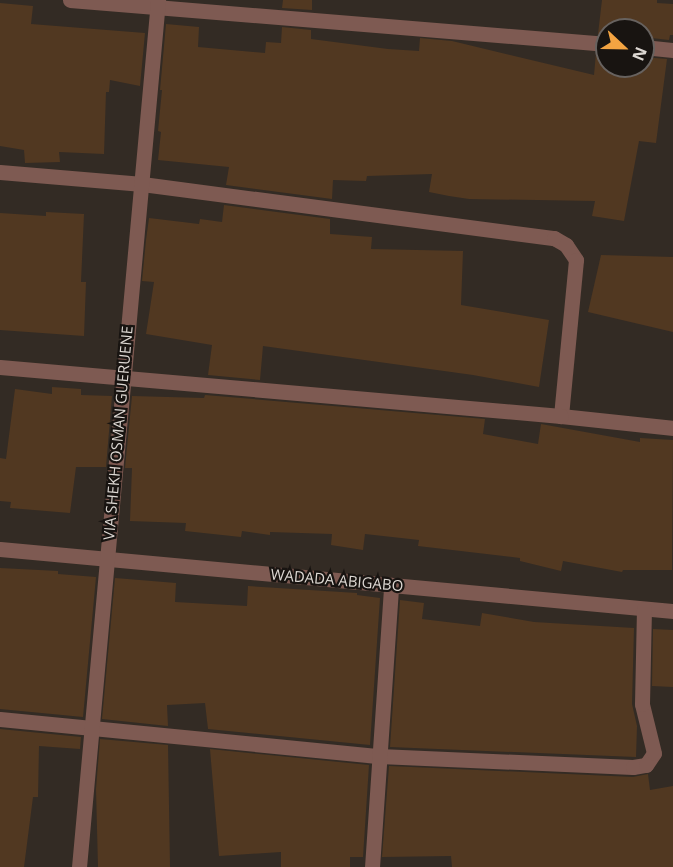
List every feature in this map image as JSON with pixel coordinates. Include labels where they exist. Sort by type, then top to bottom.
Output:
[{"type":"street","points":[[69,0],[158,4],[595,43]]},
{"type":"street","name":"VIA SHEKH OSMAN GUERUENE","points":[[79,867],[158,4]]},
{"type":"street","points":[[655,48],[673,50]]},
{"type":"street","points":[[0,172],[142,184],[555,238],[566,245],[576,260],[561,416]]},
{"type":"street","points":[[0,367],[561,416],[673,428]]},
{"type":"street","name":"WADADA ABIGABO","points":[[0,549],[673,611]]},
{"type":"street","points":[[372,867],[391,585]]},
{"type":"street","points":[[0,719],[379,756],[633,767],[646,765],[654,753],[642,704],[644,609]]},
{"type":"building","points":[[283,0],[312,0],[312,10],[282,8]]},
{"type":"building","points":[[602,0],[657,0],[657,3],[673,4],[673,35],[670,35],[669,40],[655,38],[655,18],[600,18]]},
{"type":"building","points":[[0,3],[33,6],[31,24],[145,33],[140,86],[110,80],[109,92],[106,92],[104,154],[59,152],[60,162],[25,163],[24,150],[0,146]]},
{"type":"building","points":[[166,24],[199,27],[198,47],[265,53],[266,42],[281,43],[282,27],[311,30],[311,39],[388,49],[419,51],[420,38],[452,41],[594,75],[595,64],[595,78],[655,78],[655,58],[667,59],[656,143],[639,141],[624,221],[592,216],[595,201],[469,199],[429,192],[432,174],[367,176],[366,181],[333,180],[332,199],[226,185],[229,167],[158,160],[161,132],[158,131],[162,90],[160,90]]},
{"type":"building","points":[[224,205],[330,219],[330,234],[372,237],[371,249],[463,251],[461,305],[549,320],[539,387],[473,375],[263,346],[260,380],[208,375],[212,345],[146,334],[154,282],[142,281],[149,218],[199,224],[200,219],[222,222]]},
{"type":"building","points":[[46,212],[84,214],[81,282],[86,282],[84,336],[0,330],[0,213],[46,216]]},
{"type":"building","points":[[601,255],[673,257],[673,332],[588,312]]},
{"type":"building","points":[[52,387],[81,389],[81,395],[112,396],[106,467],[76,467],[70,513],[10,508],[11,502],[0,501],[0,458],[6,459],[15,389],[52,394]]},
{"type":"building","points":[[205,395],[485,419],[483,434],[538,444],[541,424],[640,442],[640,438],[673,440],[672,570],[623,570],[622,572],[563,561],[561,571],[520,561],[520,558],[418,546],[419,540],[365,534],[363,550],[331,545],[332,534],[270,532],[270,535],[242,531],[241,537],[185,531],[186,523],[130,521],[132,468],[125,468],[132,396],[204,398]]},
{"type":"building","points":[[0,568],[58,571],[58,574],[96,577],[83,717],[0,709]]},
{"type":"building","points":[[115,578],[176,583],[175,602],[247,606],[248,586],[357,593],[357,595],[380,598],[370,745],[208,729],[205,703],[167,705],[168,726],[102,719]]},
{"type":"building","points":[[400,600],[424,603],[422,619],[480,626],[482,613],[534,622],[634,628],[632,704],[637,726],[636,757],[390,747]]},
{"type":"building","points":[[653,629],[673,630],[673,687],[652,686]]},
{"type":"building","points":[[0,729],[81,737],[80,749],[39,746],[38,797],[33,797],[24,867],[0,867]]},
{"type":"building","points":[[100,739],[168,745],[170,867],[98,867],[96,789]]},
{"type":"building","points":[[210,749],[369,765],[363,857],[350,857],[350,867],[281,867],[281,852],[219,856]]},
{"type":"building","points":[[389,766],[633,777],[648,774],[650,790],[673,786],[673,867],[452,867],[451,856],[382,857]]}]
